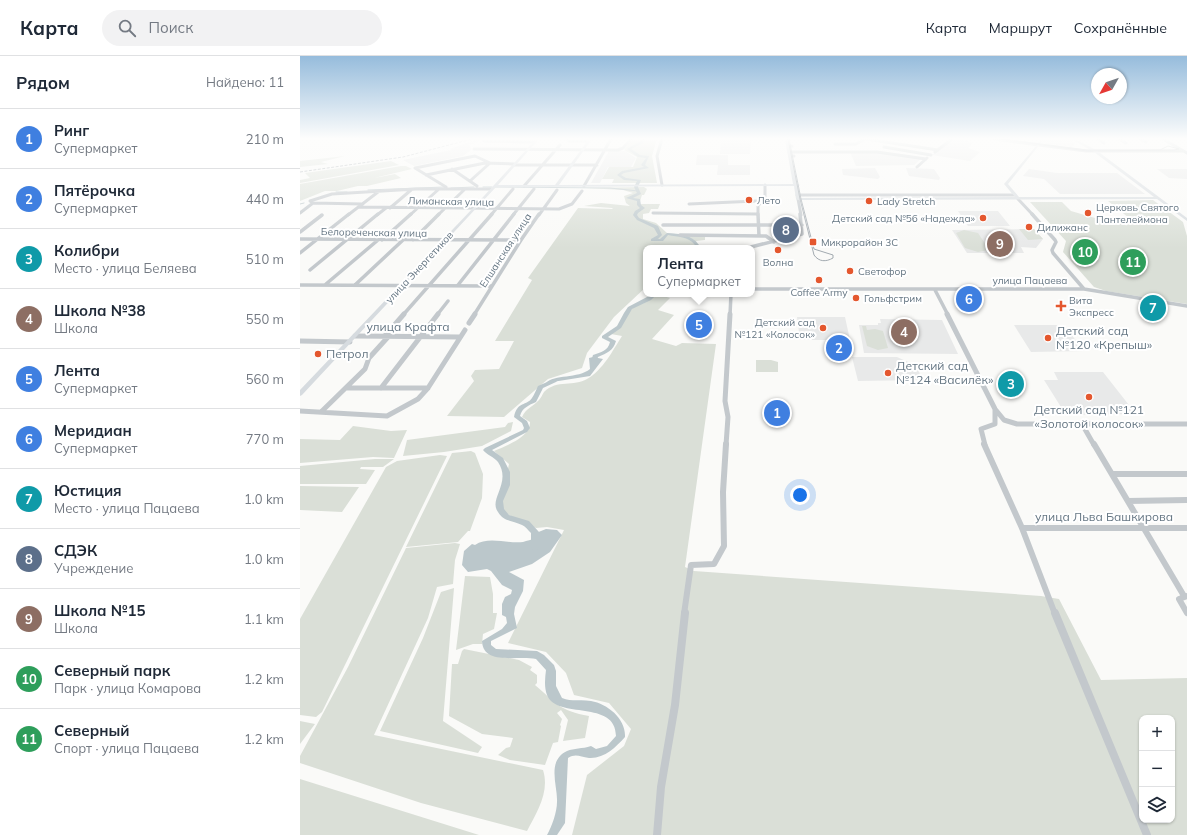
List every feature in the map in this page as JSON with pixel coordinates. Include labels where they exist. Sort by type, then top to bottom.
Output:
[{"type":"main road","name":"улица Энергетиков","points":[[300,394],[474,209],[504,175]]},
{"type":"main road","name":"Елшанская улица","points":[[557,188],[565,175]]},
{"type":"main road","points":[[1013,175],[1006,184],[1018,199]]},
{"type":"main road","points":[[1127,175],[1187,220]]},
{"type":"main road","points":[[796,176],[800,197],[1018,199],[1158,198]]},
{"type":"main road","points":[[493,188],[524,186],[557,188],[584,186],[662,185],[798,185]]},
{"type":"street","points":[[427,175],[442,186],[477,186],[493,188]]},
{"type":"street","points":[[462,175],[477,186]]},
{"type":"street","points":[[470,181],[477,175]]},
{"type":"street","points":[[524,186],[533,175]]},
{"type":"street","points":[[584,186],[591,175]]},
{"type":"street","points":[[659,175],[662,185]]},
{"type":"street","points":[[689,204],[758,202],[765,200],[765,185]]},
{"type":"street","points":[[313,203],[310,201],[328,194],[493,188]]},
{"type":"street","name":"Елшанская улица","points":[[469,323],[491,286],[557,188]]},
{"type":"street","points":[[326,284],[439,189]]},
{"type":"street","points":[[413,240],[444,208],[466,189]]},
{"type":"street","points":[[321,412],[365,369],[369,358],[386,337],[429,285],[498,210],[513,189]]},
{"type":"street","points":[[458,285],[534,189]]},
{"type":"street","points":[[310,270],[411,190]]},
{"type":"street","name":"Лиманская улица","points":[[359,207],[498,210],[559,209],[569,206],[583,191],[582,190]]},
{"type":"street","points":[[300,253],[378,192]]},
{"type":"street","points":[[755,246],[799,236],[802,232],[800,197],[1015,195]]},
{"type":"street","points":[[1018,199],[1055,240],[1056,242],[1052,250],[1053,253],[1084,290]]},
{"type":"street","points":[[758,202],[759,236]]},
{"type":"street","points":[[300,212],[313,203],[363,204]]},
{"type":"street","points":[[653,213],[758,214]]},
{"type":"street","points":[[300,232],[322,215]]},
{"type":"street","points":[[663,225],[802,225]]},
{"type":"street","points":[[680,235],[759,236],[770,238],[774,242]]},
{"type":"street","name":"Белореченская улица","points":[[300,239],[468,241],[521,240]]},
{"type":"street","points":[[356,284],[403,240]]},
{"type":"street","points":[[300,285],[356,284],[491,286]]},
{"type":"street","name":"улица Пацаева","points":[[755,289],[1084,290],[1187,306]]},
{"type":"street","points":[[935,290],[1000,418],[1017,424],[1187,424]]},
{"type":"street","points":[[657,835],[661,787],[675,705],[681,640],[691,564],[714,564],[724,546],[723,492],[728,417],[725,401],[731,297]]},
{"type":"street","points":[[381,388],[448,301]]},
{"type":"street","points":[[300,411],[386,416],[418,399],[428,388],[465,330]]},
{"type":"street","name":"улица Крафта","points":[[355,336],[460,337]]},
{"type":"street","points":[[300,342],[350,342]]},
{"type":"street","points":[[346,388],[428,388]]},
{"type":"street","points":[[995,409],[994,424],[981,429],[983,441],[1022,528],[1045,590],[1147,835]]},
{"type":"street","points":[[1082,424],[1183,597],[1187,613]]},
{"type":"street","points":[[1112,474],[1187,474]]},
{"type":"street","points":[[1128,501],[1187,500]]},
{"type":"street","name":"улица Льва Башкирова","points":[[1022,528],[1187,528]]},
{"type":"shaded area","points":[[307,175],[342,175],[300,183],[300,180],[310,178]]},
{"type":"shaded area","points":[[349,175],[385,175],[374,178],[397,175],[401,178],[367,186],[358,186],[337,191],[325,191],[300,201],[300,184]]},
{"type":"shaded area","points":[[595,175],[604,175],[600,183],[591,183]]},
{"type":"shaded area","points":[[604,175],[656,175],[657,183],[612,183],[614,179],[602,179]]},
{"type":"shaded area","points":[[846,175],[879,175],[880,177],[878,179]]},
{"type":"shaded area","points":[[938,175],[940,178],[939,180],[909,176]]},
{"type":"shaded area","points":[[1120,175],[1145,194],[1060,194],[1044,179],[1023,176]]},
{"type":"shaded area","points":[[1165,175],[1187,175],[1187,179],[1169,178]]},
{"type":"shaded area","points":[[644,187],[647,189],[644,195],[642,195],[639,204],[660,204],[658,209],[651,209],[649,213],[643,214],[643,219],[656,223],[667,233],[672,235],[705,236],[705,240],[696,241],[697,245],[643,245],[643,290],[614,317],[587,353],[582,368],[548,379],[504,417],[447,416],[474,381],[471,376],[475,370],[499,369],[514,341],[495,341],[532,280],[528,278],[578,208],[613,209],[584,206],[601,203],[630,206],[626,203],[624,196],[633,193],[623,190],[586,188]]},
{"type":"shaded area","points":[[1153,200],[1183,222],[1187,236],[1187,304],[1106,291],[1094,287],[1063,252],[1066,241],[1030,202],[1062,202],[1071,211],[1095,218],[1129,218],[1108,201]]},
{"type":"shaded area","name":"Детский сад №56 «Надежда»","points":[[958,211],[998,211],[1010,226],[968,226]]},
{"type":"shaded area","points":[[1019,229],[1034,229],[1043,239],[1028,240]]},
{"type":"shaded area","points":[[1034,229],[1043,239],[1036,248],[1021,247],[1024,253],[967,253],[952,230]]},
{"type":"shaded area","points":[[964,230],[978,233],[988,250],[978,252],[965,248],[956,233]]},
{"type":"shaded area","points":[[653,297],[667,297],[670,298],[658,310],[674,315],[652,339],[676,346],[682,343],[716,344],[685,567],[694,571],[1041,596],[1059,599],[1101,680],[1187,678],[1187,835],[572,835],[587,775],[624,746],[631,729],[609,703],[574,695],[566,673],[546,652],[508,643],[564,530],[547,527],[536,528],[505,513],[500,505],[509,464],[494,451],[517,440],[526,432],[530,422],[522,417],[549,388],[560,384],[577,383],[587,379],[598,370],[622,336],[611,334],[635,305],[644,303]]},
{"type":"shaded area","name":"Детский сад №121 «Колосок»","points":[[797,317],[845,317],[850,340],[800,340]]},
{"type":"shaded area","points":[[880,319],[942,320],[958,354],[864,353],[859,325],[878,325],[878,323],[881,323]]},
{"type":"shaded area","name":"Детский сад №120 «Крепыш»","points":[[1014,325],[1064,325],[1084,351],[1031,352]]},
{"type":"shaded area","points":[[862,326],[866,326],[867,330],[875,329],[883,331],[888,348],[878,350],[867,346]]},
{"type":"shaded area","points":[[593,357],[603,359],[590,376],[546,383],[555,378],[585,372],[590,369],[589,358]]},
{"type":"shaded area","name":"Детский сад №124 «Василёк»","points":[[852,357],[897,357],[917,366],[922,380],[858,381]]},
{"type":"shaded area","points":[[756,360],[771,360],[778,362],[778,372],[756,372]]},
{"type":"shaded area","name":"Детский сад №121 «Золотой колосок»","points":[[1054,372],[1103,372],[1136,414],[1066,415],[1044,380],[1058,380]]},
{"type":"shaded area","points":[[513,422],[511,431],[482,446],[403,456],[407,440],[505,427],[508,423]]},
{"type":"shaded area","points":[[353,426],[391,431],[407,430],[394,458],[373,457],[300,463],[300,439],[340,440]]},
{"type":"shaded area","points":[[471,451],[475,453],[483,474],[482,498],[470,531],[468,531],[458,542],[406,547],[452,453]]},
{"type":"shaded area","points":[[440,455],[447,456],[322,712],[316,717],[300,715],[300,619],[386,467],[397,461]]},
{"type":"shaded area","points":[[375,459],[394,459],[383,467],[361,467],[360,469],[375,470],[366,484],[300,484],[300,466]]},
{"type":"shaded area","points":[[300,486],[359,487],[342,512],[300,510]]},
{"type":"shaded area","points":[[546,529],[557,530],[562,535],[550,552],[532,564],[509,572],[524,580],[523,591],[515,607],[514,614],[517,628],[491,641],[491,645],[496,649],[537,651],[544,655],[554,665],[556,671],[556,686],[562,698],[569,700],[591,701],[604,705],[615,713],[625,730],[625,737],[614,748],[600,757],[589,758],[576,756],[568,758],[565,823],[557,835],[547,835],[554,819],[557,806],[554,774],[557,761],[561,755],[570,750],[591,746],[596,749],[607,746],[616,736],[613,725],[607,718],[597,713],[562,707],[553,702],[546,692],[546,670],[536,659],[503,658],[488,654],[484,649],[482,641],[502,629],[507,623],[506,617],[502,615],[502,604],[505,597],[511,594],[512,590],[502,585],[491,571],[487,569],[468,572],[462,565],[464,551],[472,544],[475,545],[486,541],[523,542],[536,539],[538,535],[536,533]]},
{"type":"shaded area","points":[[455,543],[460,544],[455,560],[453,584],[437,587],[428,618],[374,735],[543,770],[545,778],[544,794],[527,831],[421,803],[300,763],[300,756],[348,667],[406,548]]},
{"type":"shaded area","points":[[465,576],[490,577],[493,594],[493,613],[497,613],[494,629],[483,634],[482,644],[473,644],[456,650]]},
{"type":"shaded area","points":[[454,588],[443,721],[482,747],[478,753],[380,731],[423,638],[441,592]]},
{"type":"shaded area","points":[[464,649],[519,660],[532,667],[530,670],[537,675],[537,683],[535,685],[548,697],[571,712],[589,716],[585,738],[563,741],[568,720],[561,710],[557,713],[562,719],[558,742],[553,743],[545,765],[510,760],[498,755],[506,748],[510,747],[513,738],[482,734],[449,716],[452,664],[458,664]]},
{"type":"shaded area","points":[[300,721],[315,724],[300,744]]},
{"type":"shaded area","points":[[300,779],[479,835],[300,835]]},
{"type":"waterway","points":[[620,175],[625,179],[639,180],[636,187],[639,194],[628,198],[639,200],[639,205],[643,208],[636,212],[635,215],[638,219],[656,227],[660,235],[653,240],[661,240],[667,234],[688,237],[697,245]]},
{"type":"waterway","points":[[368,190],[444,187]]},
{"type":"waterway","points":[[451,188],[474,187]]},
{"type":"waterway","points":[[483,187],[492,187]]},
{"type":"waterway","points":[[495,187],[610,188],[638,191]]},
{"type":"waterway","points":[[336,192],[347,192]]},
{"type":"waterway","points":[[300,204],[304,203]]},
{"type":"waterway","points":[[593,365],[595,356],[607,352],[611,348],[613,341],[604,337],[619,327],[630,308],[651,297]]},
{"type":"waterway","points":[[535,547],[535,532],[526,523],[506,517],[500,510],[499,501],[506,485],[506,472],[500,460],[487,450],[525,431],[527,428],[525,422],[517,417],[519,411],[525,405],[534,401],[540,387],[554,381]]},
{"type":"tram line","points":[[795,175],[814,255],[823,261],[833,258],[833,255],[814,249],[796,175]]},
{"type":"place","name":"Лето","points":[[749,200]]},
{"type":"place","name":"Lady Stretch","points":[[869,201]]},
{"type":"place","name":"Церковь Святого Пантелеймона","points":[[1088,213]]},
{"type":"place","name":"Детский сад №56 «Надежда»","points":[[983,218]]},
{"type":"place","name":"Дилижанс","points":[[1029,227]]},
{"type":"place","name":"СДЭК","points":[[786,230]]},
{"type":"place","name":"Микрорайон 3С","points":[[813,242]]},
{"type":"place","name":"Школа №15","points":[[1000,244]]},
{"type":"place","name":"Волна","points":[[778,250]]},
{"type":"place","name":"Северный парк","points":[[1085,252]]},
{"type":"place","name":"Северный","points":[[1133,262]]},
{"type":"place","name":"Светофор","points":[[850,271]]},
{"type":"place","name":"Coffee Army","points":[[819,280]]},
{"type":"place","name":"Гольфстрим","points":[[856,298]]},
{"type":"place","name":"Меридиан","points":[[969,299]]},
{"type":"place","name":"Вита Экспресс","points":[[1061,306]]},
{"type":"place","name":"Юстиция","points":[[1153,308]]},
{"type":"place","name":"Лента","points":[[699,325]]},
{"type":"place","name":"Детский сад №121 «Колосок»","points":[[823,328]]},
{"type":"place","name":"Школа №38","points":[[904,332]]},
{"type":"place","name":"Детский сад №120 «Крепыш»","points":[[1048,338]]},
{"type":"place","name":"Пятёрочка","points":[[839,348]]},
{"type":"place","name":"Петрол","points":[[318,354]]},
{"type":"place","name":"Детский сад №124 «Василёк»","points":[[888,373]]},
{"type":"place","name":"Колибри","points":[[1011,384]]},
{"type":"place","name":"Детский сад №121 «Золотой колосок»","points":[[1089,397]]},
{"type":"place","name":"Ринг","points":[[777,413]]}]
